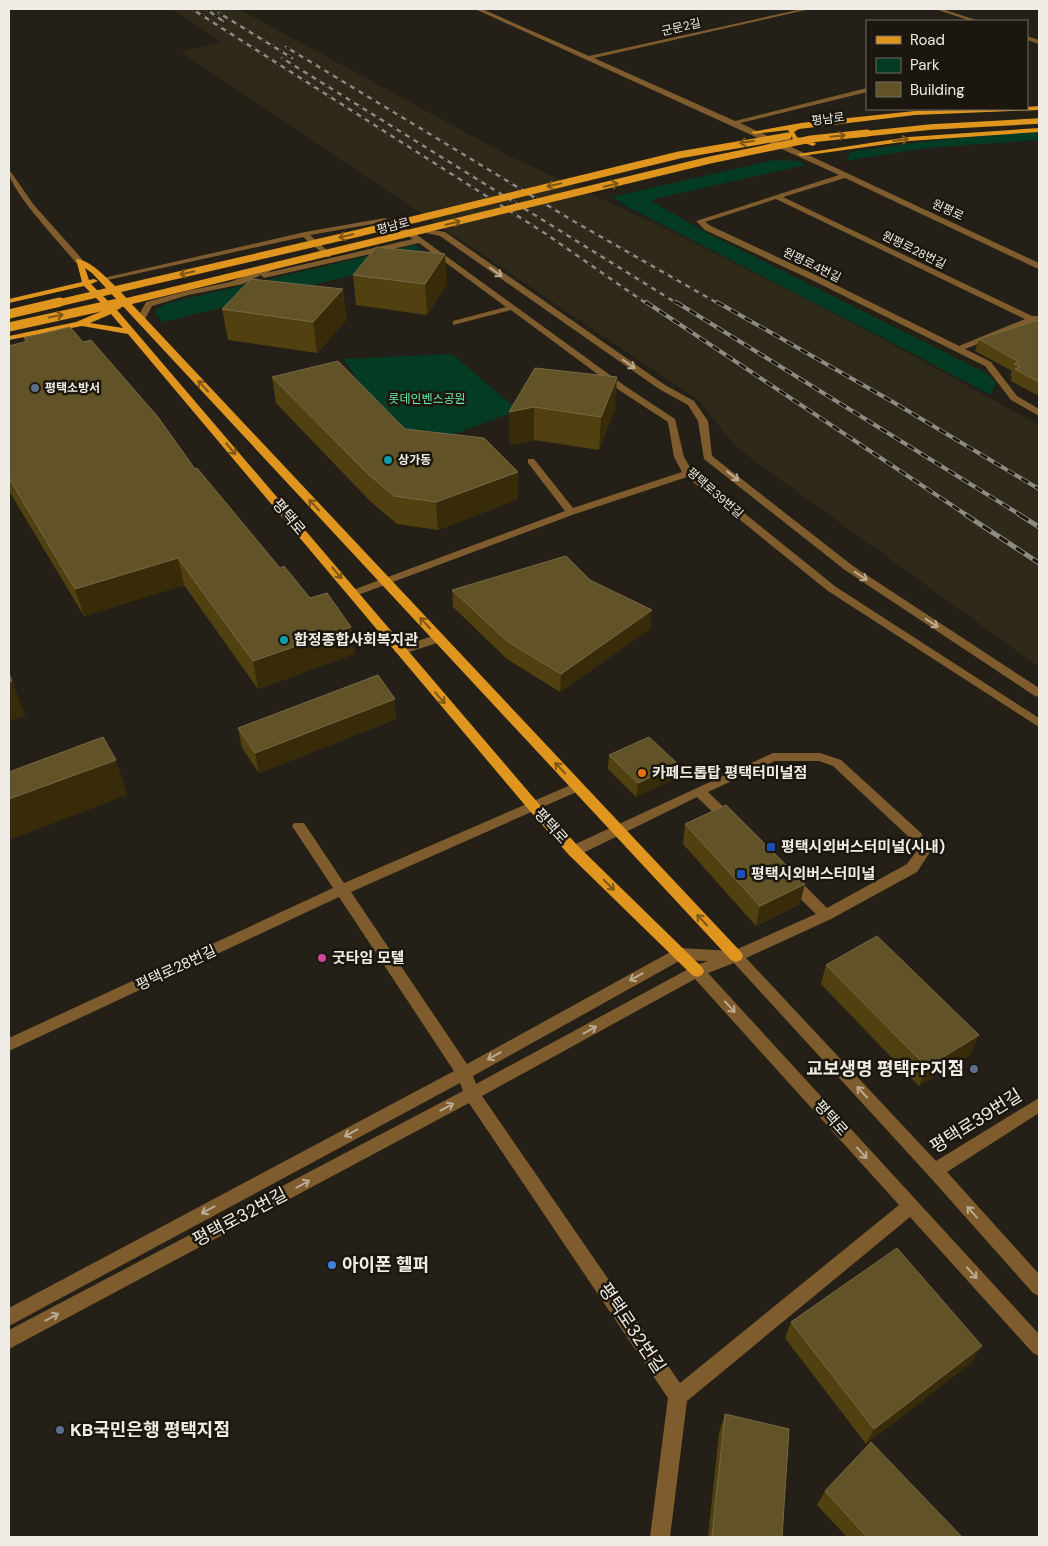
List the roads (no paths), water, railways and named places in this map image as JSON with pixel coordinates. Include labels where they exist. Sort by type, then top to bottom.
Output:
[{"type":"main road","points":[[754,132],[803,124],[916,113],[990,110]]},
{"type":"main road","name":"평남로","points":[[9,314],[359,233],[679,155],[807,133],[879,124],[938,118],[1039,114]]},
{"type":"main road","name":"평남로","points":[[9,327],[162,293],[710,160],[802,141],[931,127],[1039,121]]},
{"type":"main road","points":[[803,124],[790,130],[795,138],[809,143],[844,148]]},
{"type":"main road","points":[[801,154],[909,139],[1039,130]]},
{"type":"main road","points":[[79,261],[86,283]]},
{"type":"main road","name":"평택로","points":[[79,261],[104,279],[736,956]]},
{"type":"main road","points":[[9,301],[104,279]]},
{"type":"main road","name":"평택로","points":[[86,283],[132,332],[354,593],[400,651],[534,807],[574,851],[697,971]]},
{"type":"main road","points":[[9,338],[78,324],[102,317],[109,307],[124,302]]},
{"type":"main road","points":[[78,324],[102,326],[132,332]]},
{"type":"street","points":[[478,9],[846,175]]},
{"type":"street","name":"군문2길","points":[[588,58],[808,9]]},
{"type":"street","points":[[938,9],[973,20]]},
{"type":"street","points":[[734,123],[866,90]]},
{"type":"street","points":[[9,172],[30,205],[79,261]]},
{"type":"street","name":"원평로4번길","points":[[846,175],[700,221],[708,228],[988,364],[1014,398],[1039,413]]},
{"type":"street","name":"원평로","points":[[846,175],[1039,266]]},
{"type":"street","name":"원평로28번길","points":[[777,197],[1035,318],[1039,327]]},
{"type":"street","name":"평택로39번길","points":[[286,238],[385,220],[416,238],[511,308],[672,421],[679,457],[688,473],[832,589],[1039,723]]},
{"type":"street","points":[[141,319],[149,304],[187,293],[416,238],[426,232],[442,234],[662,388],[691,403],[703,421],[707,457],[849,568],[1039,693]]},
{"type":"street","points":[[305,234],[328,255]]},
{"type":"street","points":[[104,279],[286,238]]},
{"type":"street","points":[[109,307],[106,292],[128,279],[265,248],[286,238]]},
{"type":"street","points":[[233,283],[269,269],[328,255],[416,238]]},
{"type":"street","points":[[95,271],[123,275]]},
{"type":"street","points":[[456,323],[511,308]]},
{"type":"street","points":[[959,350],[1035,318]]},
{"type":"street","points":[[531,461],[572,512]]},
{"type":"street","points":[[354,593],[387,583],[572,512],[688,473]]},
{"type":"street","points":[[400,651],[439,638]]},
{"type":"street","name":"평택로32번길","points":[[9,1340],[472,1094],[697,971],[736,956],[826,915],[912,868],[923,852],[916,836],[837,763],[820,756],[773,757],[699,791]]},
{"type":"street","name":"평택로28번길","points":[[9,1045],[342,890],[578,787]]},
{"type":"street","points":[[574,851],[699,791],[739,831]]},
{"type":"street","points":[[299,826],[464,1072],[472,1094]]},
{"type":"street","points":[[779,870],[826,915]]},
{"type":"street","points":[[9,1318],[679,954],[736,956]]},
{"type":"street","name":"평택로","points":[[736,956],[935,1171],[1039,1287]]},
{"type":"street","name":"평택로","points":[[697,971],[1039,1348]]},
{"type":"street","name":"평택로32번길","points":[[472,1094],[678,1396]]},
{"type":"street","name":"평택로39번길","points":[[935,1171],[1039,1106]]},
{"type":"street","points":[[660,1537],[678,1396],[910,1206]]},
{"type":"railway","points":[[192,9],[546,234],[647,304]]},
{"type":"railway","points":[[206,9],[223,21]]},
{"type":"railway","points":[[219,13],[292,58]]},
{"type":"railway","points":[[286,47],[575,222],[719,304]]},
{"type":"railway","points":[[282,58],[678,304]]},
{"type":"railway","points":[[646,302],[968,516]]},
{"type":"railway","points":[[676,302],[1022,516]]},
{"type":"railway","points":[[717,302],[893,402],[1039,489]]},
{"type":"railway","points":[[966,515],[1039,563]]},
{"type":"railway","points":[[1020,515],[1039,527]]},
{"type":"place","name":"평택소방서","points":[[35,388]]},
{"type":"place","name":"상가동","points":[[388,460]]},
{"type":"place","name":"합정종합사회복지관","points":[[284,640]]},
{"type":"place","name":"카페드롭탑 평택터미널점","points":[[642,773]]},
{"type":"place","name":"평택시외버스터미널(시내)","points":[[771,847]]},
{"type":"place","name":"평택시외버스터미널","points":[[741,874]]},
{"type":"place","name":"굿타임 모텔","points":[[322,958]]},
{"type":"place","name":"교보생명 평택FP지점","points":[[974,1069]]},
{"type":"place","name":"아이폰 헬퍼","points":[[332,1265]]},
{"type":"place","name":"KB국민은행 평택지점","points":[[60,1430]]},
{"type":"park label","name":"롯데인벤스공원","points":[[427,399]]}]
